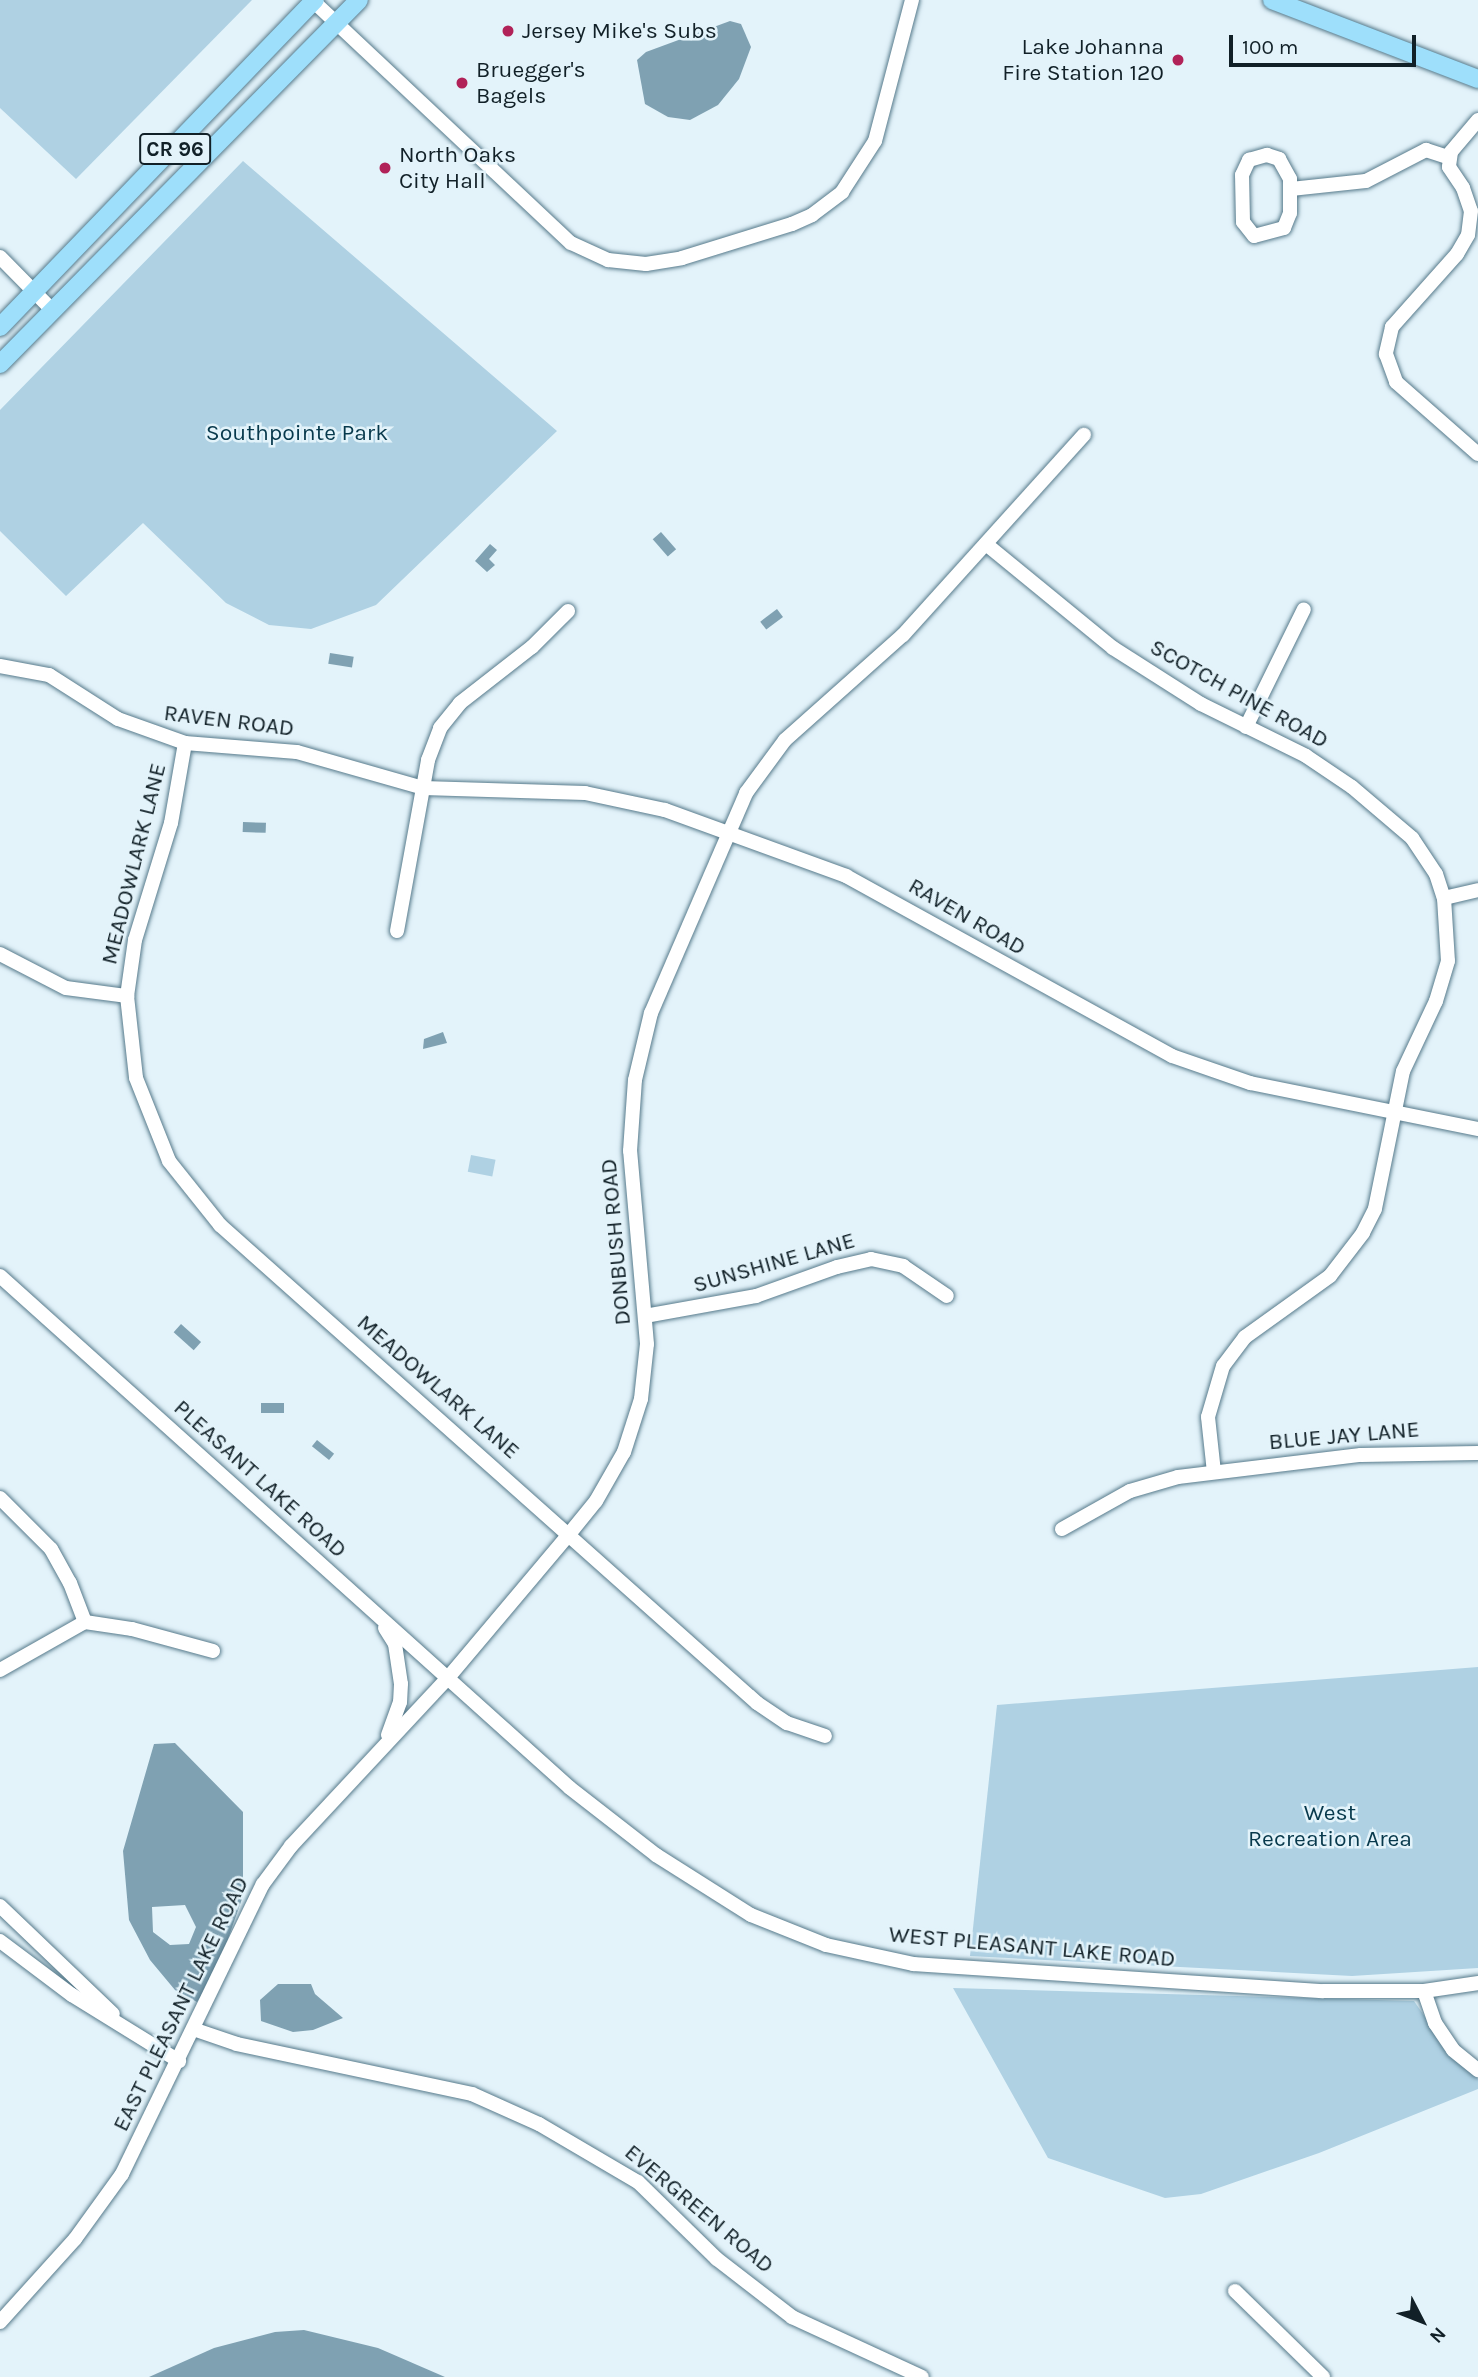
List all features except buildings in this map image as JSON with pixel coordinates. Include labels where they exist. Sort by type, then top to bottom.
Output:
[{"type":"main road","name":"CR 96","points":[[0,364],[359,0]]},
{"type":"main road","points":[[1272,0],[1478,79]]},
{"type":"main road","name":"CR 96","points":[[0,327],[314,1]]},
{"type":"street","points":[[314,1],[571,243],[608,260],[646,264],[682,258],[792,224],[812,215],[842,192],[875,141],[912,0]]},
{"type":"street","points":[[1478,120],[1450,158],[1449,167],[1464,188],[1471,211],[1468,234],[1457,254],[1392,327],[1386,354],[1396,382],[1478,454]]},
{"type":"street","points":[[1291,189],[1366,181],[1426,150],[1450,158]]},
{"type":"street","points":[[1267,155],[1279,159],[1291,189],[1284,228],[1254,236],[1243,222],[1241,205],[1242,175],[1249,160],[1267,155]]},
{"type":"street","points":[[0,257],[53,311]]},
{"type":"street","points":[[731,832],[746,793],[770,756],[903,635],[1084,435]]},
{"type":"street","name":"SCOTCH PINE ROAD","points":[[986,544],[1113,648],[1246,727],[1332,772],[1396,823],[1425,856],[1444,898],[1448,961],[1436,1001],[1411,1049],[1395,1113]]},
{"type":"street","points":[[1246,727],[1304,610]]},
{"type":"street","points":[[397,931],[432,744],[449,715],[533,647],[568,611]]},
{"type":"street","name":"RAVEN ROAD","points":[[0,666],[49,675],[141,731],[185,743],[297,752],[423,788],[616,797],[731,832],[858,881],[1172,1056],[1250,1083],[1478,1129]]},
{"type":"street","name":"MEADOWLARK LANE","points":[[185,743],[171,823],[135,940],[128,996],[130,1047],[145,1109],[187,1188],[219,1225],[570,1533],[757,1703],[787,1723],[825,1736]]},
{"type":"street","name":"DONBUSH ROAD","points":[[496,1620],[570,1533],[611,1477],[634,1426],[645,1372],[645,1316],[630,1151],[635,1080],[651,1013],[731,832]]},
{"type":"street","points":[[1444,898],[1478,890]]},
{"type":"street","name":"MEADOWLARK LANE","points":[[0,954],[66,988],[128,996]]},
{"type":"street","points":[[1214,1472],[1208,1417],[1223,1366],[1245,1337],[1329,1276],[1363,1233],[1383,1187],[1395,1113]]},
{"type":"street","name":"SUNSHINE LANE","points":[[645,1316],[743,1300],[871,1259],[903,1266],[947,1296]]},
{"type":"street","name":"PLEASANT LAKE ROAD","points":[[0,1276],[489,1716]]},
{"type":"street","name":"BLUE JAY LANE","points":[[1062,1529],[1130,1491],[1214,1472],[1402,1452],[1478,1453]]},
{"type":"street","points":[[0,1498],[51,1549],[85,1622]]},
{"type":"street","points":[[375,1612],[395,1644],[401,1684],[395,1721],[379,1752]]},
{"type":"street","name":"EAST PLEASANT LAKE ROAD","points":[[0,2322],[100,2207],[141,2141],[263,1884],[291,1846],[447,1679],[496,1620]]},
{"type":"street","points":[[0,1670],[85,1622],[132,1629],[213,1651]]},
{"type":"street","name":"WEST PLEASANT LAKE ROAD","points":[[489,1716],[570,1788],[656,1855],[751,1914],[826,1945],[949,1967],[1323,1991],[1424,1991],[1478,1983]]},
{"type":"street","points":[[0,1906],[125,2028]]},
{"type":"street","points":[[0,1941],[72,1995],[179,2061]]},
{"type":"street","points":[[1424,1991],[1435,2023],[1453,2050],[1478,2070]]},
{"type":"street","name":"EVERGREEN ROAD","points":[[196,2030],[237,2044],[472,2094],[539,2124],[638,2182],[717,2259],[792,2317],[922,2377]]},
{"type":"street","points":[[1236,2291],[1323,2377]]},
{"type":"green space","points":[[0,0],[252,0],[76,179],[0,108]]},
{"type":"green space","name":"Southpointe Park","points":[[243,161],[557,431],[376,605],[311,629],[269,625],[226,603],[143,523],[66,596],[0,531],[0,410]]},
{"type":"green space","points":[[471,1155],[496,1160],[492,1176],[468,1172]]},
{"type":"green space","name":"West Recreation Area","points":[[1478,1667],[1478,1968],[1352,1976],[970,1956],[997,1705]]},
{"type":"green space","points":[[953,1988],[1414,2001],[1449,2052],[1478,2079],[1478,2089],[1319,2153],[1201,2194],[1165,2198],[1048,2158]]},
{"type":"shaded area","points":[[730,21],[741,24],[751,47],[739,79],[718,105],[690,120],[668,117],[645,104],[637,60],[646,52]]},
{"type":"shaded area","points":[[661,532],[676,549],[668,557],[653,539]]},
{"type":"shaded area","points":[[490,544],[497,550],[489,559],[495,565],[487,572],[475,561]]},
{"type":"shaded area","points":[[777,609],[783,617],[766,630],[760,622]]},
{"type":"shaded area","points":[[330,653],[354,657],[352,668],[328,664]]},
{"type":"shaded area","points":[[243,822],[266,823],[266,833],[243,832]]},
{"type":"shaded area","points":[[443,1032],[447,1043],[423,1049],[424,1039]]},
{"type":"shaded area","points":[[181,1324],[201,1342],[194,1350],[174,1332]]},
{"type":"shaded area","points":[[261,1403],[284,1403],[284,1413],[261,1413]]},
{"type":"shaded area","points":[[317,1440],[334,1454],[329,1460],[312,1446]]},
{"type":"shaded area","points":[[175,1743],[243,1812],[243,1896],[216,1973],[197,2002],[175,1990],[150,1960],[129,1920],[123,1851],[154,1744]],"holes":[[[185,1905],[196,1927],[189,1944],[170,1945],[153,1932],[152,1907]]]},
{"type":"shaded area","points":[[278,1984],[311,1984],[315,1994],[343,2018],[313,2030],[293,2032],[261,2021],[260,2000]]},
{"type":"shaded area","points":[[304,2330],[378,2348],[445,2377],[149,2377],[214,2348],[275,2332]]},
{"type":"place","name":"Jersey Mike's Subs","points":[[508,31]]},
{"type":"place","name":"Lake Johanna Fire Station 120","points":[[1178,60]]},
{"type":"place","name":"Bruegger's Bagels","points":[[462,83]]},
{"type":"place","name":"North Oaks City Hall","points":[[385,168]]}]
